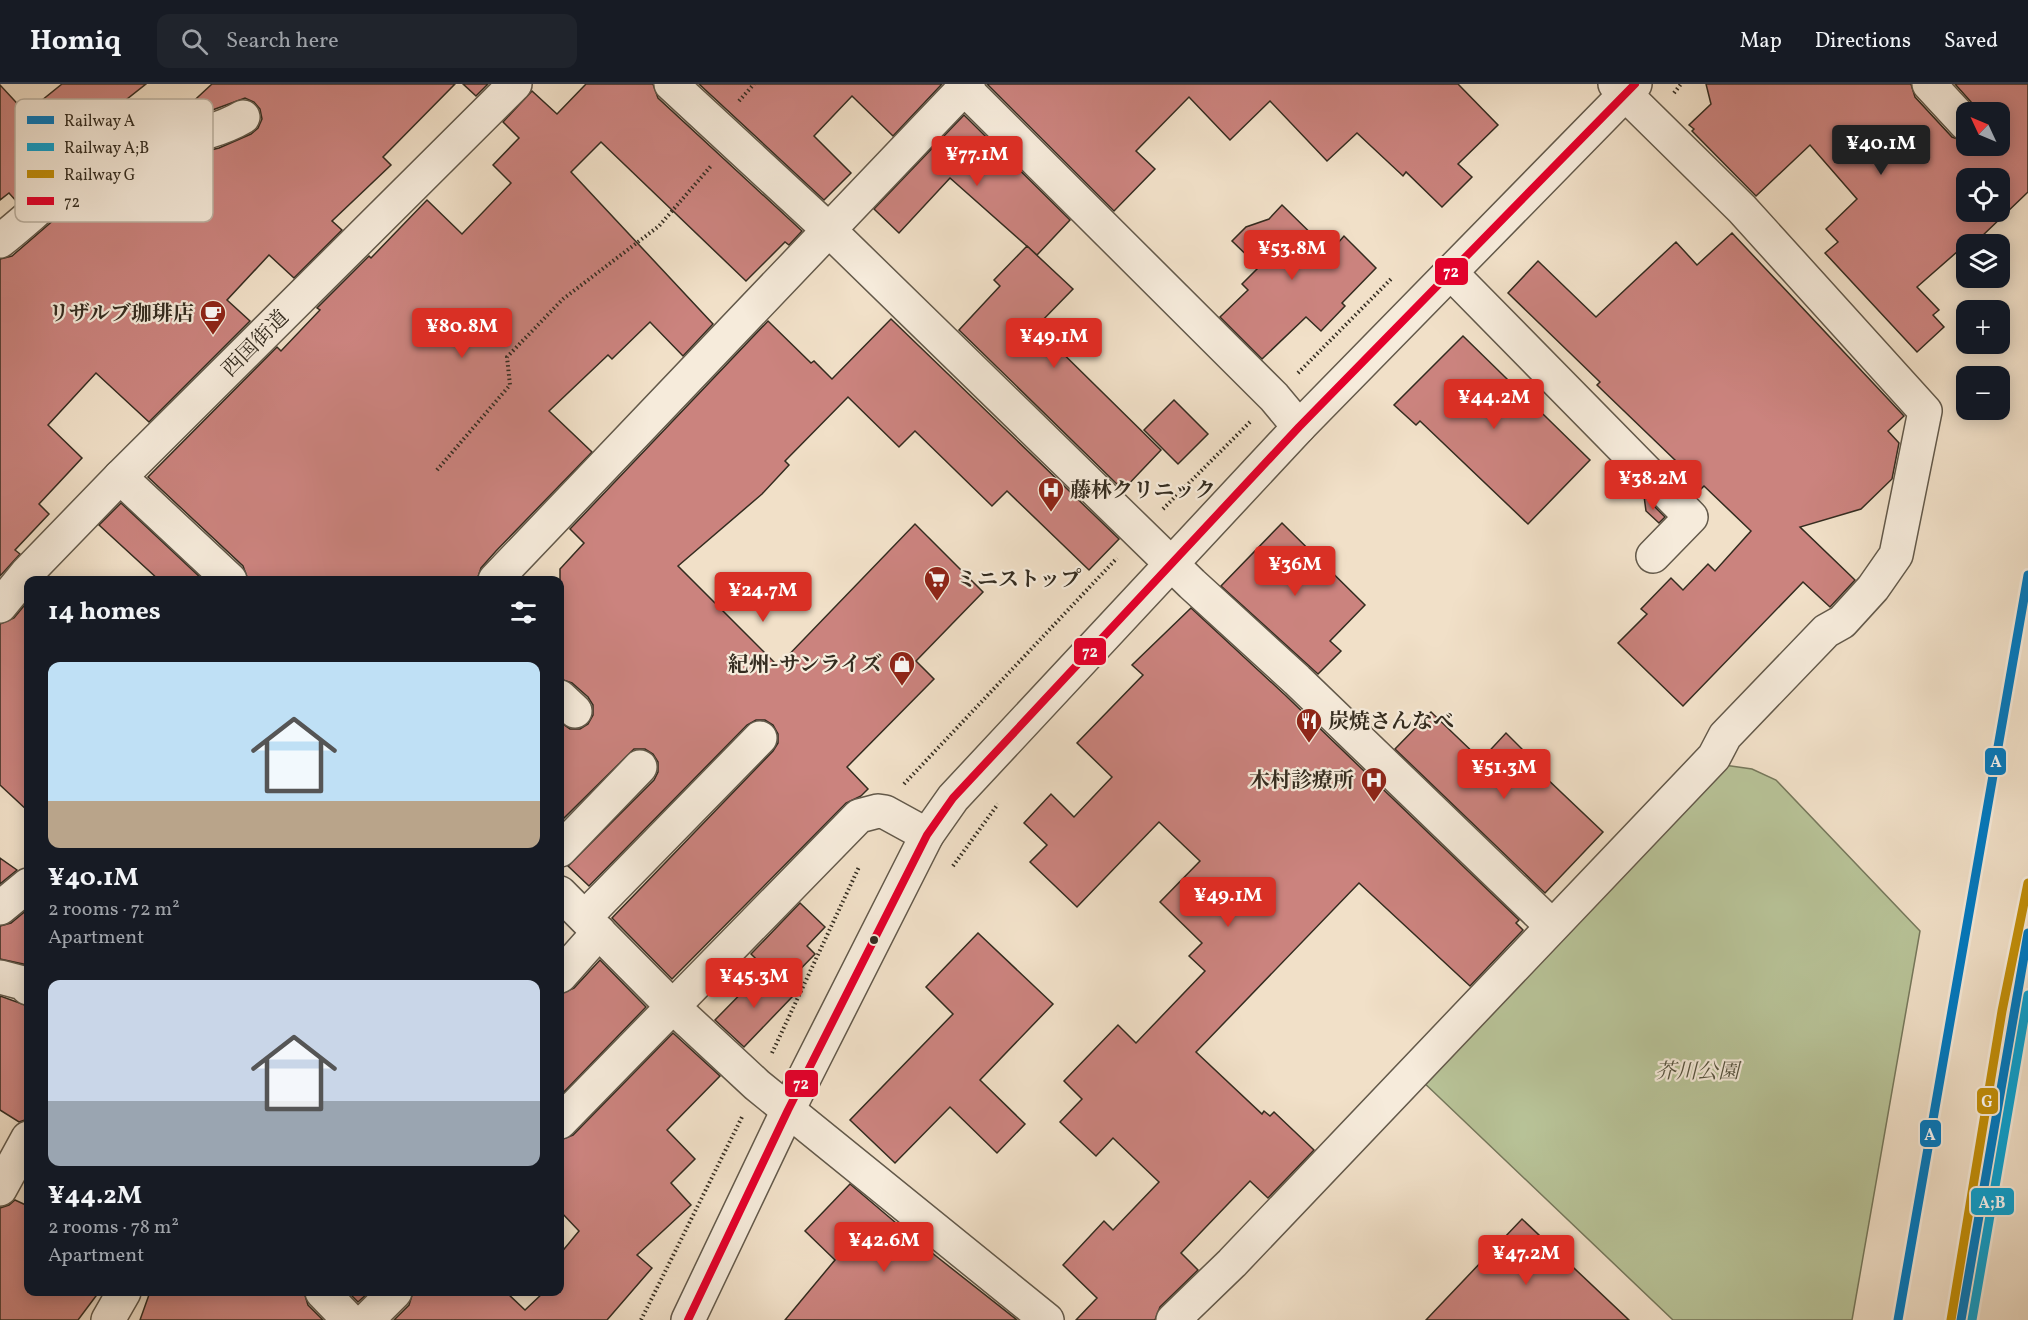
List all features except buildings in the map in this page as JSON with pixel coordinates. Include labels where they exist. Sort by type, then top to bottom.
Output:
[{"type":"street","name":"西国街道","points":[[25,576],[120,477],[515,84]]},
{"type":"street","points":[[671,84],[830,231],[1171,563],[1297,680],[1552,926]]},
{"type":"street","points":[[1929,84],[1956,113]]},
{"type":"street","points":[[499,576],[966,86],[1274,397],[1299,428]]},
{"type":"street","points":[[687,1320],[788,1110],[927,835],[953,798],[1171,563],[1625,87],[1651,119],[1742,209],[1925,411],[1896,555],[1873,588],[1842,622],[1826,631],[1725,736],[1714,756],[1232,1263],[1173,1320]]},
{"type":"street","points":[[213,131],[225,128],[243,117]]},
{"type":"street","points":[[0,242],[24,222]]},
{"type":"street","points":[[1450,272],[1691,517],[1653,556]]},
{"type":"street","points":[[120,477],[226,576]]},
{"type":"street","name":"西国街道","points":[[0,606],[24,577]]},
{"type":"street","points":[[564,970],[592,925],[760,738]]},
{"type":"street","points":[[564,846],[640,767]]},
{"type":"street","points":[[564,1118],[859,816],[878,811],[885,812],[927,835]]},
{"type":"street","points":[[0,908],[24,888]]},
{"type":"street","points":[[564,897],[672,1006],[788,1110],[1047,1320]]},
{"type":"street","points":[[0,977],[24,984]]},
{"type":"street","points":[[0,1189],[24,1145]]},
{"type":"street","points":[[108,1320],[122,1296]]},
{"type":"street","points":[[326,1296],[350,1320]]},
{"type":"street","points":[[367,1320],[391,1296]]},
{"type":"path","points":[[1651,119],[1681,84]]},
{"type":"path","points":[[437,470],[510,386],[507,357],[563,299],[660,226],[732,141]]},
{"type":"path","points":[[951,868],[1001,799]]},
{"type":"green space","name":"芥川公園","points":[[1717,764],[1752,769],[1776,780],[1920,931],[1852,1320],[1673,1320],[1419,1078]]},
{"type":"rail line","name":"A","points":[[1898,1320],[2028,575]]},
{"type":"rail line","name":"G","points":[[1951,1320],[2002,1011],[2028,883]]},
{"type":"rail line","name":"A","points":[[1961,1320],[2028,933]]},
{"type":"rail line","name":"A;B","points":[[1972,1320],[2028,995]]},
{"type":"transit line","name":"72","points":[[688,1320],[788,1110],[927,835],[953,798],[1299,427],[1635,84]]},
{"type":"place","name":"リザルブ珈琲店","points":[[213,336]]},
{"type":"place","name":"藤林クリニック","points":[[1051,513]]},
{"type":"place","name":"ミニストップ","points":[[937,602]]},
{"type":"place","name":"紀州-サンライズ","points":[[902,687]]},
{"type":"place","name":"炭焼さんなべ","points":[[1309,744]]},
{"type":"place","name":"木村診療所","points":[[1374,803]]}]
